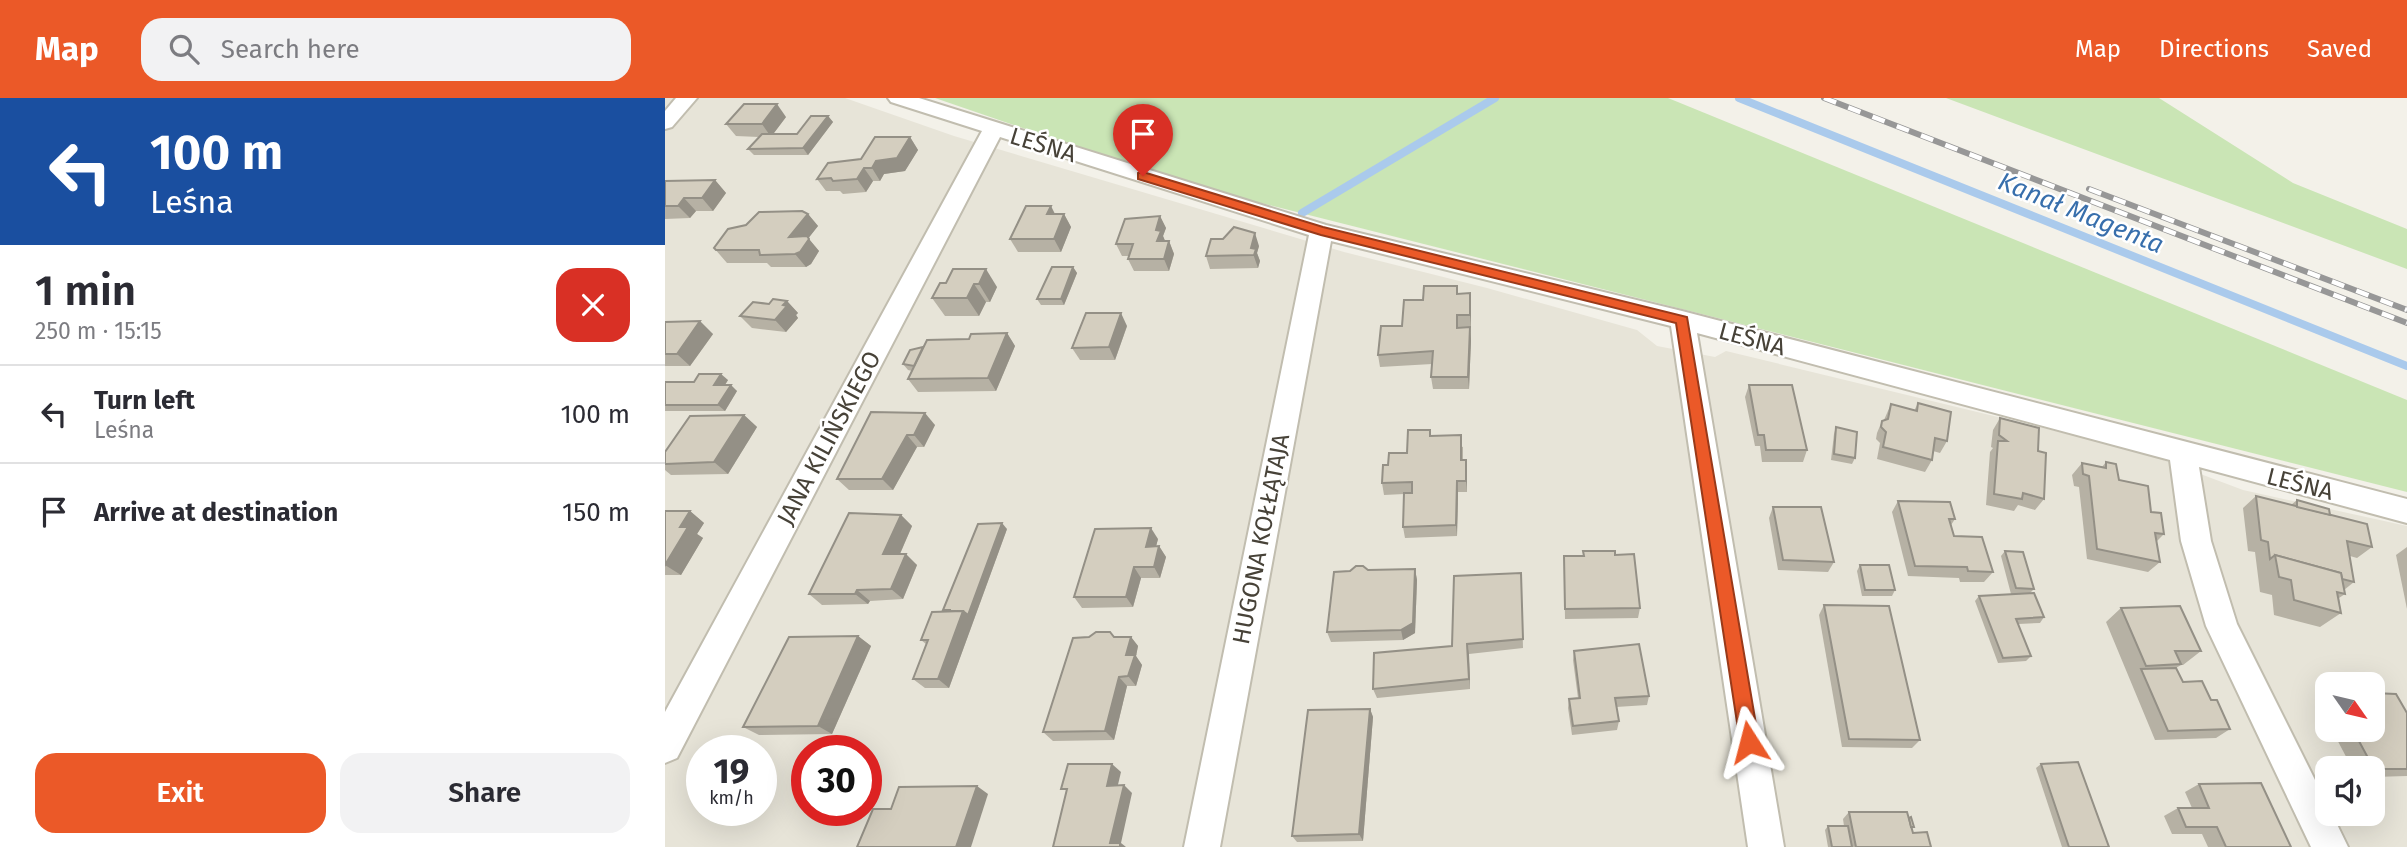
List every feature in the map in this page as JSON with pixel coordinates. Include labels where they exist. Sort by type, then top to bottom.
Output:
[{"type":"street","points":[[665,124],[687,98]]},
{"type":"street","name":"LEŚNA","points":[[898,98],[1321,231],[1682,320],[2407,511]]},
{"type":"street","name":"JANA KILIŃSKIEGO","points":[[665,746],[993,130]]},
{"type":"street","name":"HUGONA KOŁŁĄTAJA","points":[[1202,847],[1321,231]]},
{"type":"street","points":[[1682,320],[1766,847]]},
{"type":"street","points":[[2183,454],[2196,541],[2222,626],[2330,847]]},
{"type":"shaded area","points":[[665,98],[845,98],[954,136],[1344,252],[1637,330],[1657,346],[1715,357],[1726,351],[2142,452],[2243,490],[2407,526],[2407,847],[665,847]]},
{"type":"green space","points":[[935,98],[1668,98],[2407,400],[2407,492],[1182,183]]},
{"type":"green space","points":[[1946,98],[2159,98],[2293,183],[2407,229],[2407,269]]},
{"type":"building","points":[[744,104],[777,104],[762,124],[726,124]]},
{"type":"building","points":[[811,116],[828,116],[803,148],[748,149],[762,134],[797,134]]},
{"type":"building","points":[[875,137],[910,137],[897,158],[876,161],[872,168],[864,168],[857,179],[817,179],[828,163],[861,159]]},
{"type":"building","points":[[715,180],[702,198],[684,198],[678,206],[665,206],[665,181]]},
{"type":"building","points":[[1026,206],[1051,206],[1047,214],[1064,214],[1054,239],[1010,239]]},
{"type":"building","points":[[802,211],[808,214],[789,237],[807,236],[809,239],[800,252],[760,255],[759,250],[714,248],[728,229],[746,225],[759,212]]},
{"type":"building","points":[[1160,216],[1156,230],[1161,231],[1157,241],[1169,241],[1164,259],[1128,259],[1133,244],[1116,244],[1125,219]]},
{"type":"building","points":[[1234,227],[1255,233],[1251,248],[1256,249],[1254,255],[1206,256],[1211,239],[1223,239]]},
{"type":"building","points":[[1052,267],[1073,267],[1061,299],[1037,299]]},
{"type":"building","points":[[953,269],[986,269],[979,284],[974,284],[967,298],[932,298],[940,283],[946,283]]},
{"type":"building","points":[[1424,286],[1457,286],[1457,294],[1470,293],[1470,315],[1457,315],[1457,328],[1470,327],[1468,377],[1431,377],[1433,351],[1378,355],[1381,326],[1402,326],[1404,300],[1423,300]]},
{"type":"building","points":[[773,299],[787,301],[783,305],[787,306],[775,320],[740,316],[753,302],[769,304]]},
{"type":"building","points":[[1086,313],[1121,313],[1109,347],[1072,348]]},
{"type":"building","points":[[700,321],[677,354],[665,354],[665,322]]},
{"type":"building","points":[[1007,333],[988,378],[908,379],[927,340],[969,339],[971,334]]},
{"type":"building","points":[[923,347],[914,366],[903,364],[910,350]]},
{"type":"building","points":[[699,374],[721,374],[714,385],[731,385],[718,405],[665,405],[665,382],[694,382]]},
{"type":"building","points":[[1749,385],[1792,385],[1807,450],[1766,450],[1764,435],[1758,435]]},
{"type":"building","points":[[1918,403],[1951,412],[1947,441],[1935,438],[1932,460],[1883,447],[1886,432],[1881,427],[1882,421],[1888,419],[1891,404],[1917,411]]},
{"type":"building","points":[[871,412],[925,413],[914,435],[907,435],[882,479],[837,479]]},
{"type":"building","points":[[744,415],[714,462],[665,464],[665,452],[690,416]]},
{"type":"building","points":[[2000,418],[2039,428],[2038,451],[2046,453],[2044,499],[2023,493],[2022,499],[1994,494],[1998,441],[2007,441],[1999,435]]},
{"type":"building","points":[[1836,427],[1857,432],[1855,458],[1834,454]]},
{"type":"building","points":[[1408,430],[1430,430],[1430,436],[1461,435],[1461,460],[1466,460],[1466,481],[1457,481],[1456,525],[1403,527],[1404,493],[1412,493],[1412,482],[1382,483],[1383,465],[1388,465],[1389,453],[1407,453]]},
{"type":"building","points":[[2106,462],[2116,464],[2119,480],[2148,486],[2151,512],[2161,513],[2164,534],[2155,533],[2160,562],[2097,549],[2089,476],[2083,474],[2082,463],[2106,468]]},
{"type":"building","points":[[2256,496],[2367,524],[2372,547],[2347,541],[2354,582],[2342,579],[2341,573],[2275,555],[2270,559],[2268,542],[2261,540]]},
{"type":"building","points":[[2297,500],[2329,509],[2330,515],[2297,507]]},
{"type":"building","points":[[1898,501],[1950,502],[1955,519],[1949,519],[1954,536],[1982,537],[1993,572],[1968,571],[1967,567],[1915,566]]},
{"type":"building","points":[[1773,507],[1821,507],[1834,562],[1783,560]]},
{"type":"building","points":[[665,511],[690,511],[680,527],[688,527],[665,565]]},
{"type":"building","points":[[849,513],[901,515],[883,554],[906,554],[891,589],[857,590],[855,594],[809,594]]},
{"type":"building","points":[[1002,523],[968,615],[963,611],[943,610],[978,524]]},
{"type":"building","points":[[1151,528],[1146,547],[1159,546],[1154,567],[1134,567],[1126,597],[1074,597],[1095,529]]},
{"type":"building","points":[[1583,551],[1615,551],[1615,555],[1634,554],[1640,608],[1565,609],[1564,556],[1584,556]]},
{"type":"building","points":[[2005,551],[2023,552],[2034,589],[2016,588]]},
{"type":"building","points":[[2275,555],[2341,573],[2345,594],[2337,592],[2341,613],[2294,600],[2291,580],[2279,577]]},
{"type":"building","points":[[1860,565],[1889,565],[1895,590],[1865,590]]},
{"type":"building","points":[[1356,566],[1363,566],[1368,570],[1415,569],[1413,623],[1401,630],[1327,632],[1334,572],[1350,571]]},
{"type":"building","points":[[1521,573],[1523,639],[1467,644],[1469,679],[1373,689],[1374,653],[1452,646],[1454,576]]},
{"type":"building","points":[[2034,593],[2044,617],[2016,619],[2031,656],[2003,658],[1979,596]]},
{"type":"building","points":[[1824,605],[1889,606],[1920,740],[1849,739]]},
{"type":"building","points":[[2180,606],[2201,651],[2175,651],[2181,664],[2146,666],[2121,608]]},
{"type":"building","points":[[963,611],[938,679],[913,679],[928,640],[921,640],[932,612]]},
{"type":"building","points":[[1096,632],[1110,632],[1114,637],[1131,637],[1126,655],[1135,655],[1128,676],[1119,677],[1105,731],[1043,732],[1073,638],[1089,637]]},
{"type":"building","points":[[858,636],[818,726],[743,727],[789,637]]},
{"type":"building","points":[[1639,644],[1649,696],[1615,698],[1619,721],[1573,726],[1569,699],[1580,698],[1574,651]]},
{"type":"building","points":[[2176,668],[2183,682],[2202,681],[2211,700],[2217,700],[2230,729],[2168,731],[2141,669]]},
{"type":"building","points":[[2385,694],[2396,694],[2407,713],[2407,769],[2385,769],[2385,756],[2367,756],[2359,742],[2385,742]]},
{"type":"building","points":[[1370,709],[1359,834],[1292,836],[1308,710]]},
{"type":"building","points":[[2078,762],[2109,847],[2069,847],[2041,764]]},
{"type":"building","points":[[1068,764],[1112,764],[1107,786],[1124,785],[1110,843],[1120,843],[1120,847],[1053,847],[1067,789],[1061,789]]},
{"type":"building","points":[[2261,783],[2291,847],[2226,847],[2217,827],[2186,827],[2178,808],[2209,808],[2199,784]]},
{"type":"building","points":[[977,786],[956,847],[857,847],[866,826],[882,826],[882,809],[891,809],[899,787]]},
{"type":"building","points":[[1849,812],[1907,812],[1913,833],[1927,832],[1931,847],[1856,847]]},
{"type":"building","points":[[1828,826],[1848,826],[1852,847],[1832,847]]},
{"type":"waterway","points":[[1302,213],[1495,98]]},
{"type":"waterway","name":"Kanał Magenta","points":[[1739,98],[2407,366]]},
{"type":"railway","points":[[1824,98],[2407,323]]},
{"type":"railway","points":[[2089,189],[2407,310]]},
{"type":"route","points":[[1143,176],[1321,231],[1682,320],[1749,742]]}]
